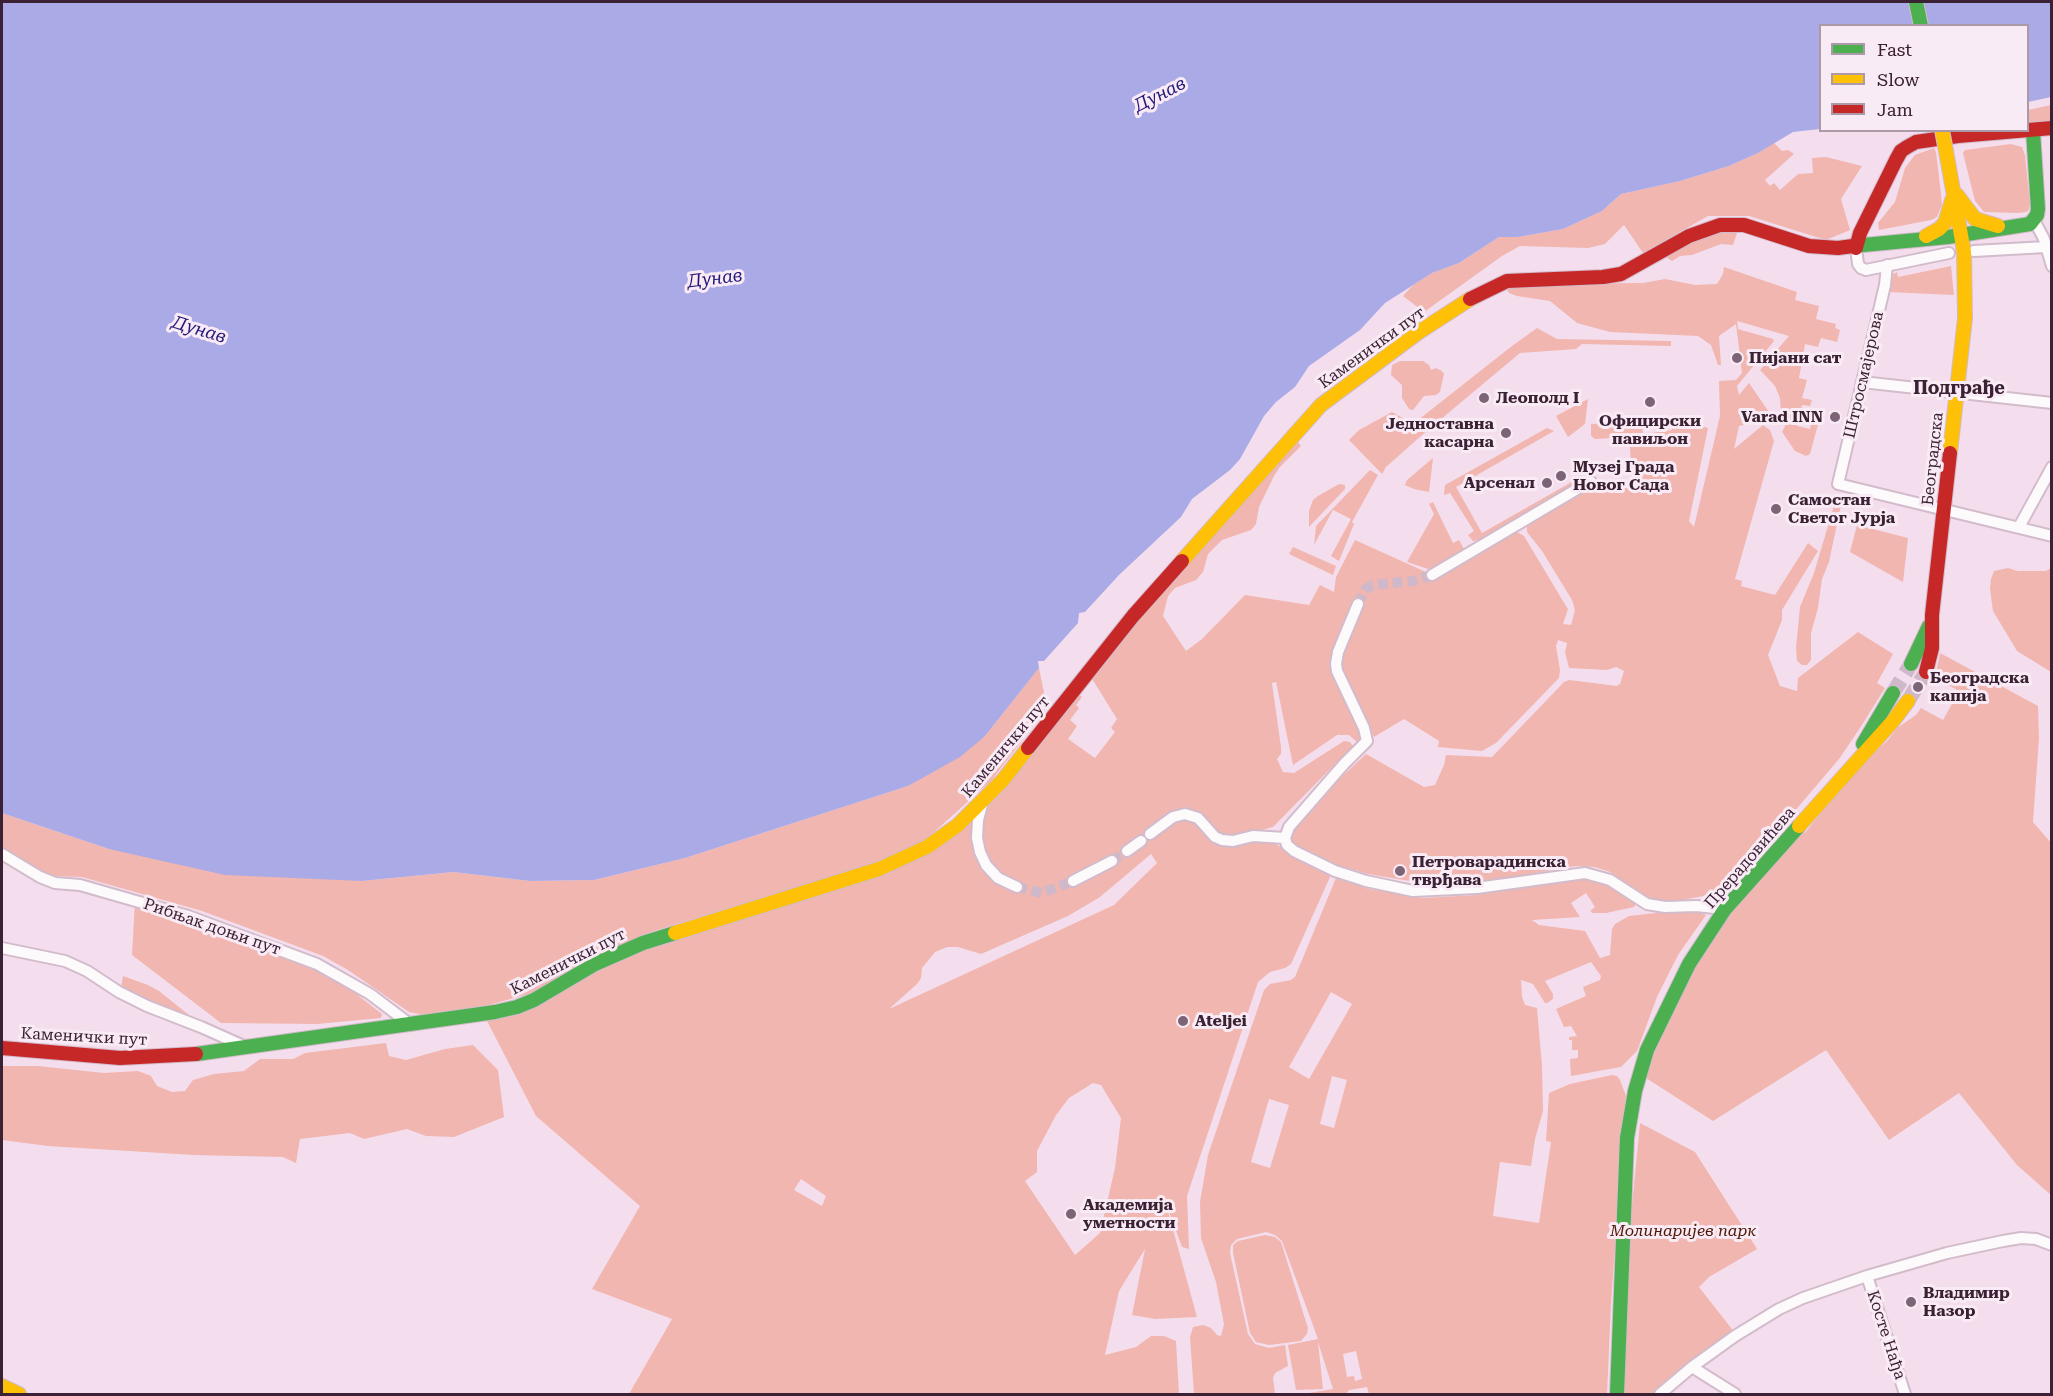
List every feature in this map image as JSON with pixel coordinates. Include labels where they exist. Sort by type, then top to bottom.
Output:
[{"type":"main road","points":[[1916,2],[1920,21]]},
{"type":"main road","points":[[2029,131],[2052,128]]},
{"type":"main road","points":[[2033,131],[2038,197],[2038,209],[2034,220]]},
{"type":"main road","name":"Београдска","points":[[1926,672],[1931,656],[1932,615],[1966,297],[1965,252],[1942,132]]},
{"type":"main road","points":[[1856,248],[1860,233],[1901,151],[1916,142],[1958,136],[2018,132]]},
{"type":"main road","points":[[1953,191],[1975,219],[2006,227]]},
{"type":"main road","points":[[1917,240],[1940,229],[1945,223],[1951,208],[1953,191]]},
{"type":"main road","name":"Каменички пут","points":[[2,1048],[120,1058],[162,1058],[411,1025],[517,1007],[534,1000],[595,964],[643,943],[879,869],[935,842],[958,825],[983,801],[1043,731],[1132,616],[1321,405],[1419,332],[1479,293],[1507,281],[1603,277],[1621,274],[1689,236],[1720,225],[1732,224],[1755,228],[1809,246],[1856,248],[1961,235],[2030,224],[2034,220]]},
{"type":"main road","name":"Београдска","points":[[1911,664],[1923,643],[1932,615]]},
{"type":"main road","name":"Прерадовићева","points":[[1848,769],[1893,693]]},
{"type":"main road","name":"Прерадовићева","points":[[1617,1395],[1627,1138],[1635,1091],[1647,1050],[1689,964],[1725,909],[1893,721],[1908,701]]},
{"type":"main road","points":[[2,1386],[19,1395]]},
{"type":"street","points":[[2034,220],[2040,228],[2052,266]]},
{"type":"street","points":[[1974,251],[2046,247]]},
{"type":"street","points":[[1856,248],[1858,264],[1861,268],[1873,269],[1949,254]]},
{"type":"street","name":"Штросмајерова","points":[[1887,265],[1885,285],[1838,484],[1944,510]]},
{"type":"street","points":[[1862,382],[2052,403]]},
{"type":"street","points":[[2019,527],[2052,467]]},
{"type":"street","points":[[1432,575],[1591,482]]},
{"type":"street","points":[[1944,510],[2052,536]]},
{"type":"street","points":[[1358,604],[1338,651],[1336,664],[1337,671],[1364,728],[1367,741],[1289,827],[1285,838],[1287,845],[1294,851],[1335,871],[1366,881],[1413,891],[1477,888],[1585,873],[1610,880],[1647,904],[1665,907],[1696,906],[1725,909]]},
{"type":"street","points":[[983,801],[978,820],[977,838],[980,852],[986,865],[998,878],[1017,887]]},
{"type":"street","points":[[1127,851],[1173,817],[1185,814],[1198,818],[1215,837],[1222,840],[1285,838]]},
{"type":"street","name":"Рибњак доњи пут","points":[[2,854],[40,877],[55,883],[80,885],[188,916],[317,964],[370,994],[411,1025]]},
{"type":"street","points":[[1073,881],[1112,861]]},
{"type":"street","points":[[2,948],[65,961],[87,971],[119,992],[147,1006],[246,1047]]},
{"type":"street","points":[[1660,1395],[1692,1367],[1735,1336],[1779,1309],[1803,1298],[1867,1276],[1947,1253],[2021,1238],[2036,1239],[2052,1245]]},
{"type":"street","name":"Косте Нађа","points":[[1867,1276],[1905,1395]]},
{"type":"street","points":[[1692,1367],[1736,1395]]},
{"type":"green space","points":[[2051,105],[2051,125],[2029,127],[2029,110]]},
{"type":"green space","points":[[1774,143],[1782,151],[1788,150],[1794,154],[1765,180],[1770,186],[1774,183],[1780,190],[1798,174],[1813,173],[1812,158],[1826,157],[1862,166],[1841,199],[1850,230],[1826,240],[1749,216],[1708,216],[1643,253],[1624,225],[1605,244],[1588,248],[1520,246],[1502,256],[1424,312],[1403,296],[1413,285],[1432,273],[1459,263],[1499,237],[1518,237],[1563,229],[1602,211],[1621,194],[1680,181],[1729,166]]},
{"type":"green space","points":[[2011,144],[2022,147],[2025,155],[2029,210],[2018,213],[1984,212],[1975,201],[1963,153],[1965,150]]},
{"type":"green space","points":[[1934,148],[1942,205],[1937,217],[1879,230],[1878,223],[1895,202],[1905,168],[1915,155]]},
{"type":"green space","points":[[1732,231],[1737,233],[1733,245],[1721,244],[1692,255],[1680,256],[1672,261],[1666,257],[1706,235]]},
{"type":"green space","points":[[1951,266],[1954,295],[1888,292],[1892,275],[1897,272],[1898,277]]},
{"type":"green space","points":[[1724,267],[1797,292],[1795,300],[1819,306],[1816,319],[1836,324],[1835,328],[1840,330],[1837,342],[1821,338],[1818,347],[1805,344],[1799,378],[1807,380],[1802,398],[1812,400],[1810,406],[1802,405],[1797,426],[1810,429],[1813,415],[1820,417],[1810,454],[1806,456],[1795,451],[1782,432],[1788,420],[1786,415],[1781,413],[1780,398],[1775,386],[1760,370],[1789,336],[1737,321],[1738,329],[1774,341],[1737,386],[1739,395],[1749,383],[1773,418],[1739,426],[1734,449],[1763,425],[1770,430],[1774,441],[1735,579],[1742,581],[1741,586],[1775,595],[1808,543],[1818,551],[1782,610],[1782,620],[1768,655],[1780,686],[1797,691],[1798,678],[1858,632],[1893,654],[1877,683],[1885,688],[1839,759],[1736,880],[1714,894],[1662,902],[1646,896],[1610,872],[1595,867],[1576,866],[1477,883],[1428,884],[1368,874],[1318,859],[1292,845],[1292,835],[1303,817],[1320,797],[1366,754],[1424,787],[1435,785],[1446,755],[1492,757],[1564,682],[1569,680],[1617,686],[1620,684],[1624,671],[1616,667],[1607,670],[1569,668],[1565,652],[1567,643],[1558,640],[1556,646],[1559,678],[1496,743],[1482,751],[1438,747],[1439,741],[1404,719],[1374,737],[1363,717],[1355,694],[1332,657],[1358,720],[1361,736],[1357,742],[1349,735],[1338,735],[1340,733],[1293,765],[1276,682],[1272,683],[1281,747],[1281,754],[1277,759],[1283,772],[1294,773],[1344,741],[1350,742],[1353,746],[1273,827],[1254,832],[1329,874],[1330,877],[1291,964],[1270,972],[1258,982],[1187,1196],[1189,1249],[1182,1247],[1166,1204],[1197,1317],[1155,1319],[1132,1315],[1145,1249],[1119,1291],[1105,1355],[1136,1347],[1151,1336],[1164,1336],[1176,1341],[1179,1394],[629,1394],[672,1319],[592,1289],[640,1206],[536,1116],[487,1021],[619,958],[930,851],[1078,694],[1082,697],[1076,705],[1079,708],[1070,720],[1077,726],[1068,739],[1095,758],[1115,732],[1111,728],[1117,719],[1091,677],[1108,651],[1298,442],[1301,446],[1274,476],[1259,507],[1256,524],[1251,530],[1222,540],[1208,554],[1203,572],[1196,580],[1175,588],[1168,596],[1163,616],[1186,651],[1202,639],[1245,595],[1309,605],[1320,585],[1334,592],[1336,577],[1355,540],[1437,577],[1513,532],[1517,532],[1524,536],[1568,609],[1563,624],[1571,625],[1575,610],[1572,600],[1542,551],[1527,532],[1527,523],[1584,490],[1633,487],[1629,437],[1595,439],[1591,436],[1591,424],[1642,422],[1643,434],[1672,430],[1673,420],[1688,420],[1700,415],[1699,421],[1702,426],[1708,428],[1689,521],[1694,527],[1720,416],[1719,381],[1736,380],[1742,373],[1736,324],[1719,336],[1721,365],[1718,365],[1711,345],[1698,336],[1610,332],[1577,323],[1550,301],[1517,296],[1509,293],[1506,288],[1530,284],[1643,283],[1665,279],[1695,285],[1717,284]],"holes":[[[1151,854],[1157,863],[1114,905],[889,1009],[917,984],[921,978],[922,968],[935,952],[947,947],[958,947],[981,954],[1068,916],[1100,897]],[[1093,1083],[1101,1085],[1121,1118],[1115,1168],[1100,1233],[1075,1255],[1025,1181],[1037,1172],[1037,1151],[1056,1115],[1069,1098]],[[801,1179],[826,1196],[822,1206],[794,1190]]]},
{"type":"green space","points":[[1537,328],[1557,339],[1671,341],[1671,346],[1582,344],[1576,349],[1520,353],[1422,435],[1386,467],[1382,474],[1349,440],[1359,430],[1392,412],[1413,424]]},
{"type":"green space","points":[[1400,361],[1423,361],[1429,365],[1431,370],[1436,368],[1444,374],[1440,392],[1436,395],[1424,396],[1413,410],[1409,409],[1402,398],[1402,385],[1391,375],[1392,365]]},
{"type":"green space","points":[[1588,399],[1585,424],[1568,437],[1556,416]]},
{"type":"green space","points":[[1547,428],[1554,431],[1456,487],[1482,533],[1577,479],[1579,483],[1479,540],[1473,541],[1468,535],[1474,531],[1450,493],[1444,495],[1445,485]]},
{"type":"green space","points":[[1433,458],[1429,492],[1405,485],[1407,480]]},
{"type":"green space","points":[[1370,470],[1378,475],[1352,522],[1354,524],[1339,561],[1331,556],[1351,519],[1333,510],[1314,545],[1316,526]]},
{"type":"green space","points":[[1339,484],[1345,485],[1345,489],[1309,527],[1309,511],[1313,500]]},
{"type":"green space","points":[[1836,499],[1842,500],[1811,633],[1811,660],[1807,665],[1802,665],[1797,661],[1796,648],[1800,607],[1814,573]]},
{"type":"green space","points":[[1433,502],[1453,543],[1459,540],[1464,549],[1431,570],[1407,562],[1434,514],[1429,504]]},
{"type":"green space","points":[[1857,525],[1908,538],[1903,582],[1850,552]]},
{"type":"green space","points":[[1293,547],[1336,566],[1333,575],[1289,554]]},
{"type":"green space","points":[[2008,568],[2018,571],[2046,571],[2051,568],[2051,672],[2017,651],[1993,611],[1991,579],[1994,571]]},
{"type":"green space","points":[[1940,653],[2038,706],[2039,738],[2033,822],[2052,844],[2051,1195],[2017,1165],[1959,1093],[1889,1140],[1826,1050],[1713,1121],[1646,1078],[1652,1051],[1676,997],[1729,914],[1802,828],[1805,833],[1861,765],[1888,740],[1897,728],[1916,715],[1921,708],[1943,720],[1959,691],[1935,678]]},
{"type":"green space","points":[[1039,668],[1047,708],[991,781],[923,842],[874,863],[651,932],[592,959],[532,993],[489,1005],[424,1015],[409,1012],[348,970],[323,956],[202,911],[82,877],[52,876],[2,848],[2,813],[109,849],[362,881],[453,872],[530,881],[594,880],[685,858],[908,786],[985,736]]},
{"type":"green space","points":[[1580,877],[1599,879],[1636,902],[1634,907],[1606,913],[1593,913],[1590,911],[1595,907],[1586,893],[1571,903],[1580,917],[1532,920],[1539,925],[1585,931],[1600,958],[1610,955],[1612,929],[1615,924],[1629,916],[1691,909],[1706,915],[1678,955],[1657,997],[1637,1051],[1621,1067],[1571,1076],[1570,1059],[1578,1058],[1578,1050],[1572,1050],[1572,1040],[1569,1040],[1569,1037],[1577,1036],[1571,1026],[1564,1027],[1556,1009],[1586,996],[1583,987],[1600,980],[1601,976],[1591,962],[1545,981],[1553,994],[1553,999],[1547,1003],[1533,984],[1521,980],[1525,1005],[1537,1008],[1543,1111],[1535,1139],[1531,1166],[1500,1162],[1493,1216],[1539,1223],[1551,1142],[1546,1141],[1549,1093],[1570,1084],[1612,1075],[1617,1076],[1620,1080],[1626,1096],[1607,1394],[1369,1394],[1367,1387],[1349,1390],[1346,1394],[1303,1394],[1333,1389],[1318,1342],[1323,1389],[1296,1390],[1288,1345],[1318,1339],[1282,1241],[1266,1232],[1237,1239],[1231,1245],[1230,1253],[1248,1334],[1255,1344],[1269,1348],[1285,1345],[1288,1366],[1275,1373],[1273,1378],[1275,1394],[1194,1394],[1190,1337],[1193,1327],[1203,1325],[1221,1336],[1224,1324],[1216,1282],[1201,1238],[1200,1202],[1208,1155],[1264,990],[1270,984],[1291,980],[1295,977],[1336,878],[1369,889],[1423,898],[1477,895]],"holes":[[[1331,992],[1352,1004],[1309,1079],[1289,1067]],[[1332,1076],[1347,1080],[1334,1128],[1320,1124]],[[1269,1099],[1289,1105],[1270,1168],[1251,1162]],[[1356,1351],[1362,1379],[1355,1381],[1354,1376],[1347,1377],[1343,1354]]]},
{"type":"green space","points":[[135,901],[319,971],[346,986],[382,1014],[381,1018],[317,1024],[221,1023],[132,955]]},
{"type":"green space","points":[[123,976],[159,991],[200,1024],[149,1003],[121,988]]},
{"type":"green space","points":[[386,1043],[389,1056],[406,1060],[445,1049],[473,1045],[498,1070],[504,1117],[454,1137],[426,1136],[407,1129],[364,1139],[350,1133],[300,1139],[296,1163],[283,1157],[193,1155],[48,1146],[2,1140],[2,1066],[38,1066],[104,1073],[138,1071],[151,1076],[157,1086],[172,1092],[185,1091],[193,1080],[214,1074],[244,1071],[260,1059],[293,1059],[305,1053]]},
{"type":"green space","name":"Молинаријев парк","points":[[1640,1123],[1695,1152],[1757,1249],[1709,1277],[1699,1287],[1735,1336],[1660,1394],[1624,1394],[1629,1238]]},
{"type":"green space","points":[[1265,1235],[1275,1237],[1281,1242],[1308,1328],[1307,1334],[1301,1341],[1269,1345],[1256,1342],[1250,1333],[1233,1245],[1238,1241]]},
{"type":"water","name":"Дунав","points":[[2,2],[2051,2],[2051,97],[2029,102],[2029,24],[1819,24],[1819,129],[1793,132],[1758,153],[1729,166],[1680,181],[1621,194],[1602,211],[1563,229],[1518,237],[1499,237],[1459,263],[1432,273],[1385,303],[1360,330],[1309,366],[1295,387],[1276,402],[1264,416],[1240,459],[1230,470],[1192,499],[1181,517],[1119,575],[1085,612],[1079,613],[1078,623],[1044,661],[1038,661],[1039,668],[985,736],[960,757],[908,786],[685,858],[594,880],[530,881],[453,872],[362,881],[225,875],[109,849],[2,813]]},
{"type":"tunnel","points":[[1358,604],[1365,590],[1372,585],[1413,581],[1432,575]]},
{"type":"tunnel","points":[[1893,693],[1911,664]]},
{"type":"tunnel","points":[[1908,701],[1926,672]]},
{"type":"tunnel","points":[[1112,861],[1127,851]]},
{"type":"tunnel","points":[[1017,887],[1042,893],[1073,881]]},
{"type":"traffic: fast","points":[[1916,2],[1921,24]]},
{"type":"traffic: fast","points":[[1853,246],[1948,237],[2030,224],[2037,215],[2038,209],[2033,131]]},
{"type":"traffic: fast","points":[[1911,664],[1929,626]]},
{"type":"traffic: fast","points":[[1863,744],[1893,693]]},
{"type":"traffic: fast","points":[[1617,1394],[1627,1138],[1635,1091],[1647,1050],[1689,964],[1725,909],[1799,826]]},
{"type":"traffic: fast","points":[[196,1054],[517,1007],[534,1000],[595,964],[643,943],[675,933]]},
{"type":"traffic: slow","points":[[1942,132],[1946,151]]},
{"type":"traffic: slow","points":[[1946,151],[1964,252],[1965,318],[1950,453]]},
{"type":"traffic: slow","points":[[1957,195],[1975,219],[1998,226]]},
{"type":"traffic: slow","points":[[1926,236],[1945,223],[1952,200]]},
{"type":"traffic: slow","points":[[1182,561],[1321,405],[1419,332],[1470,299]]},
{"type":"traffic: slow","points":[[1799,826],[1893,721],[1908,701]]},
{"type":"traffic: slow","points":[[675,933],[879,869],[927,847],[958,825],[1003,780],[1028,748]]},
{"type":"traffic: slow","points":[[2,1386],[19,1394]]},
{"type":"traffic: jam","points":[[2029,130],[2052,128]]},
{"type":"traffic: jam","points":[[1856,248],[1860,233],[1901,151],[1916,142],[2005,132]]},
{"type":"traffic: jam","points":[[1470,299],[1507,281],[1603,277],[1621,274],[1689,236],[1720,225],[1744,225],[1809,246],[1838,248],[1853,246]]},
{"type":"traffic: jam","points":[[1926,672],[1932,648],[1932,615],[1950,453]]},
{"type":"traffic: jam","points":[[1028,748],[1133,616],[1182,561]]},
{"type":"traffic: jam","points":[[2,1048],[120,1058],[196,1054]]},
{"type":"place","name":"Пијани сат","points":[[1737,358]]},
{"type":"place","name":"Леополд I","points":[[1484,398]]},
{"type":"place","name":"Официрски павиљон","points":[[1650,402]]},
{"type":"place","name":"Varad INN","points":[[1835,417]]},
{"type":"place","name":"Једноставна касарна","points":[[1506,433]]},
{"type":"place","name":"Музеј Града Новог Сада","points":[[1561,476]]},
{"type":"place","name":"Арсенал","points":[[1547,483]]},
{"type":"place","name":"Самостан Светог Јурја","points":[[1776,509]]},
{"type":"place","name":"Београдска капија","points":[[1918,687]]},
{"type":"place","name":"Петроварадинска тврђава","points":[[1400,871]]},
{"type":"place","name":"Ateljei","points":[[1183,1021]]},
{"type":"place","name":"Академија уметности","points":[[1071,1214]]},
{"type":"place","name":"Владимир Назор","points":[[1911,1302]]},
{"type":"district","name":"Подграђе","points":[[1959,389]]}]
